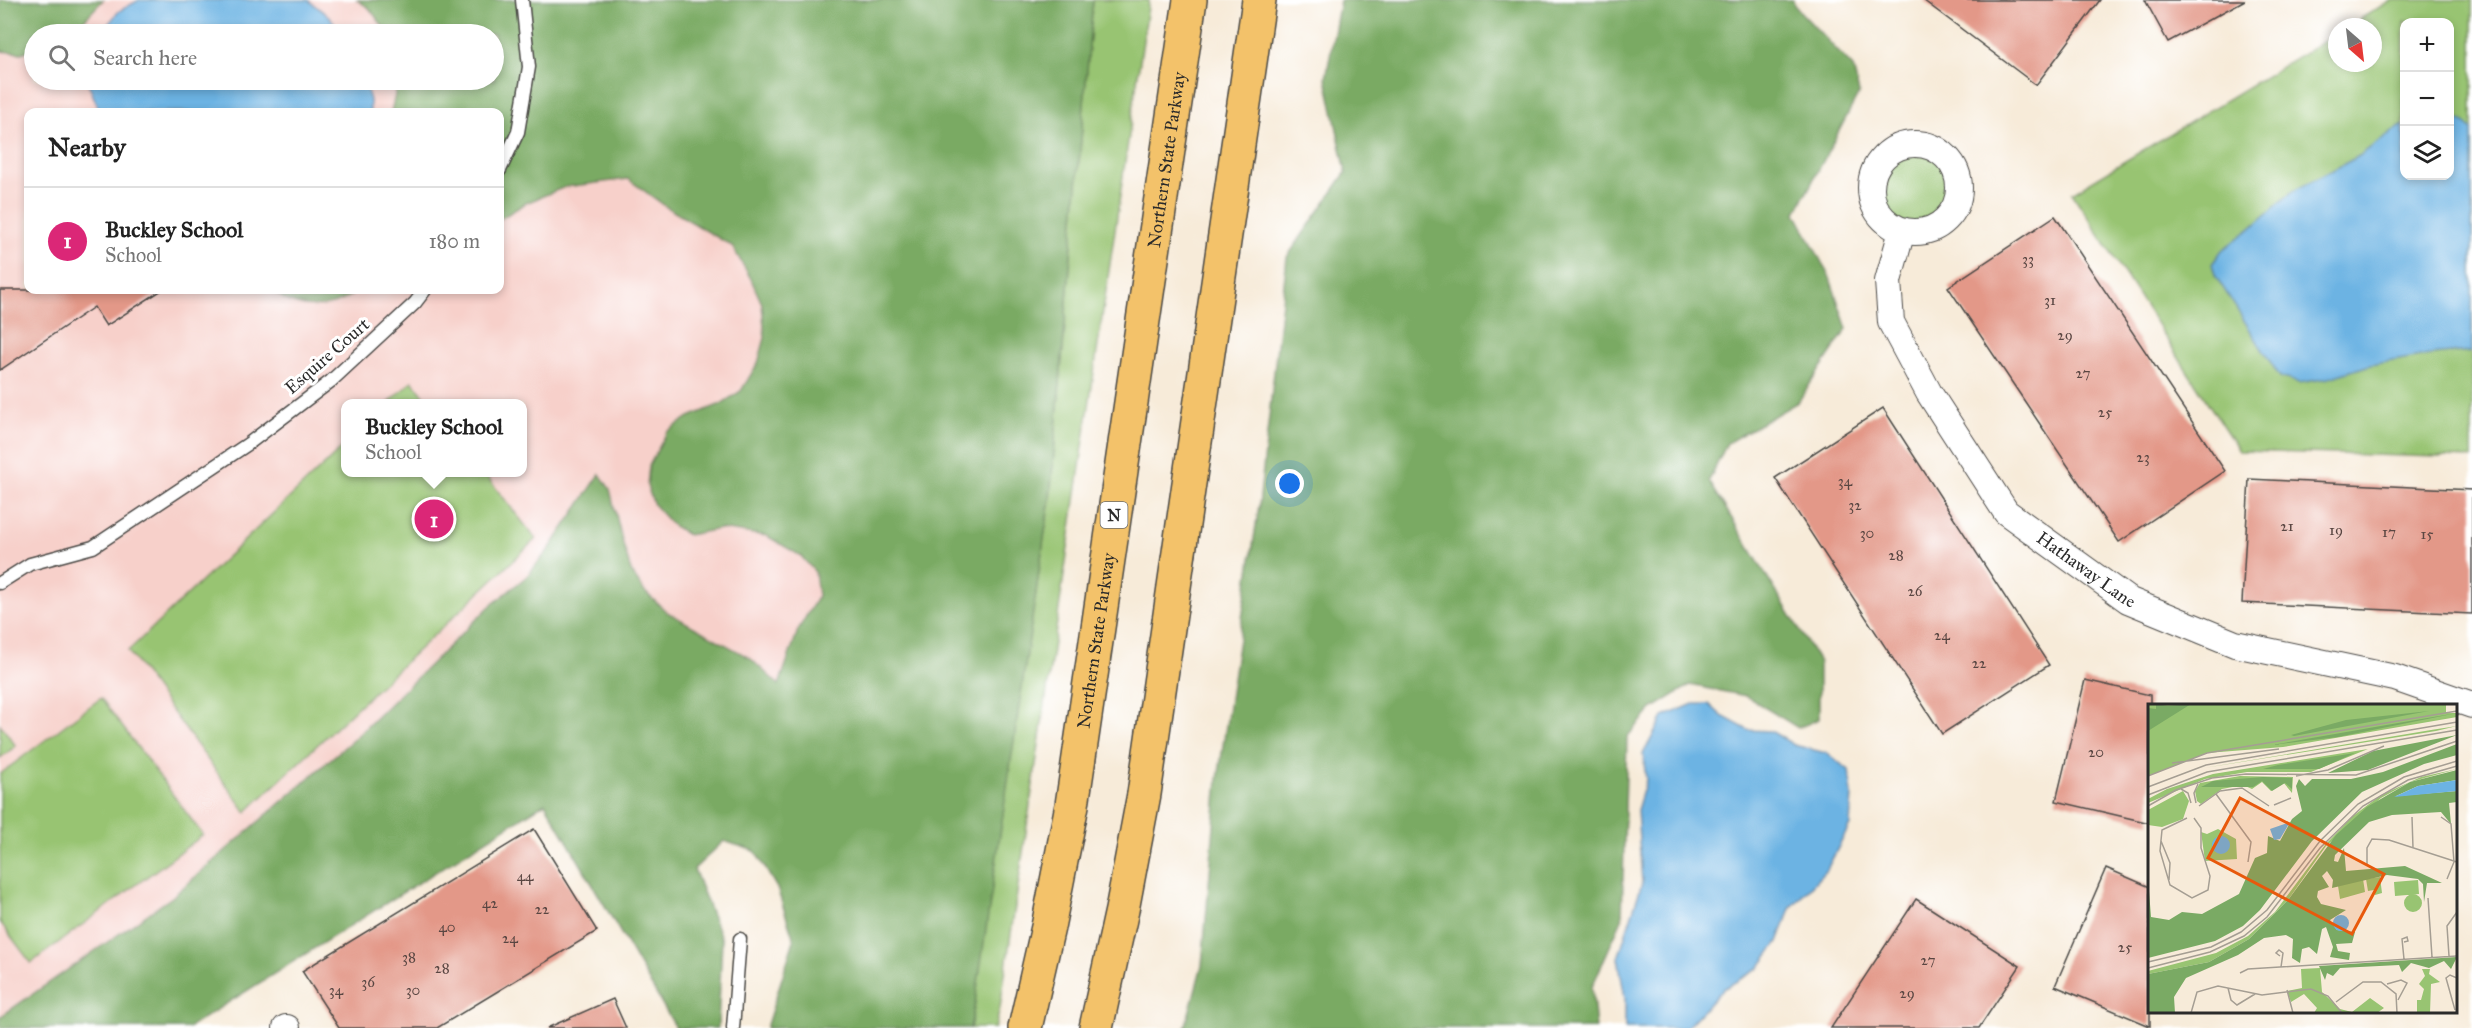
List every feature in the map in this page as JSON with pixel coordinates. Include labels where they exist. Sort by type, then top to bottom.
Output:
[{"type":"highway","name":"Northern State Parkway","points":[[1025,1028],[1072,805],[1190,0]]},
{"type":"highway","points":[[1096,1028],[1122,910],[1147,772],[1259,0]]},
{"type":"street","name":"Hathaway Lane","points":[[1902,231],[1888,280],[1891,322],[1929,393],[2006,512],[2128,600],[2235,644],[2395,678],[2472,705]]},
{"type":"lane","points":[[504,162],[518,132],[529,66],[522,0]]},
{"type":"lane","name":"Esquire Court","points":[[0,583],[30,564],[93,547],[248,444],[331,381],[422,294]]},
{"type":"lane","points":[[733,1028],[740,939]]},
{"type":"shaded area","points":[[0,0],[548,0],[628,179],[668,208],[753,244],[859,443],[824,715],[669,663],[188,1028],[0,1028]]},
{"type":"green space","points":[[0,0],[103,0],[81,24],[24,24],[24,52],[0,51]]},
{"type":"green space","points":[[357,0],[1093,0],[1050,498],[970,1028],[766,1028],[794,940],[777,888],[755,851],[724,841],[694,869],[722,940],[718,1028],[676,1028],[545,803],[188,1028],[0,1028],[0,1017],[172,897],[357,736],[489,607],[527,576],[550,548],[600,474],[610,489],[631,571],[644,591],[667,612],[750,658],[779,685],[798,630],[818,596],[815,572],[801,556],[767,536],[720,529],[688,535],[672,525],[654,505],[647,486],[649,466],[667,432],[689,417],[721,404],[741,391],[758,363],[765,338],[762,304],[732,246],[668,208],[628,179],[565,187],[526,203],[504,217],[504,108],[392,108],[395,90],[504,90],[504,24],[381,24],[369,8]]},
{"type":"green space","points":[[1093,0],[1149,0],[1000,1008],[995,1028],[970,1028],[1050,498]]},
{"type":"green space","points":[[1340,0],[1793,0],[1794,5],[1853,67],[1859,93],[1796,213],[1830,278],[1847,329],[1798,402],[1727,443],[1709,481],[1819,662],[1819,719],[1798,728],[1746,696],[1690,685],[1652,709],[1627,737],[1622,919],[1592,987],[1596,1028],[1185,1028],[1202,965],[1218,779],[1259,505],[1287,257],[1346,172],[1326,78]]},
{"type":"green space","points":[[2391,0],[2472,0],[2472,458],[2239,451],[2072,193],[2328,38],[2328,72],[2382,72],[2382,18],[2362,18]]},
{"type":"green space","points":[[1915,144],[1940,151],[1952,163],[1959,188],[1952,213],[1940,225],[1915,232],[1890,225],[1878,213],[1871,188],[1878,163],[1890,151]]},
{"type":"green space","points":[[277,294],[352,294],[335,303],[318,306],[300,305]]},
{"type":"green space","points":[[412,381],[427,399],[393,399]]},
{"type":"green space","points":[[341,449],[341,477],[487,477],[536,539],[246,812],[128,651]]},
{"type":"green space","points":[[101,698],[203,835],[31,963],[0,922],[0,774]]},
{"type":"green space","points":[[0,724],[16,746],[0,758]]},
{"type":"water","points":[[139,0],[308,0],[330,17],[335,24],[108,24],[119,11]]},
{"type":"water","points":[[91,90],[367,90],[370,100],[370,108],[98,108]]},
{"type":"water","points":[[2454,119],[2463,121],[2472,130],[2472,351],[2421,356],[2370,365],[2329,378],[2299,383],[2280,377],[2215,275],[2212,264],[2222,250],[2293,191],[2359,156],[2400,127],[2400,180],[2454,180]]},
{"type":"water","points":[[1693,704],[1709,704],[1722,716],[1748,730],[1771,731],[1794,745],[1826,753],[1849,770],[1852,794],[1850,825],[1827,869],[1790,909],[1778,942],[1758,969],[1723,989],[1686,1028],[1625,1028],[1625,999],[1618,958],[1642,883],[1637,810],[1646,780],[1643,754],[1663,717]]},
{"type":"building","points":[[1923,0],[2100,0],[2036,85]]},
{"type":"building","points":[[2145,0],[2245,0],[2168,42]]},
{"type":"building","points":[[2055,216],[2225,471],[2119,542],[1948,287]]},
{"type":"building","points":[[0,290],[24,290],[24,294],[156,294],[106,326],[94,307],[0,370]]},
{"type":"building","points":[[1883,408],[2049,665],[1942,734],[1775,478]]},
{"type":"building","points":[[2249,479],[2472,490],[2472,614],[2242,603]]},
{"type":"building","points":[[2085,680],[2150,695],[2150,704],[2148,704],[2148,823],[2056,801]]},
{"type":"building","points":[[534,829],[597,931],[437,1028],[339,1028],[302,971]]},
{"type":"building","points":[[2106,868],[2148,886],[2148,1013],[2150,1013],[2150,1026],[2055,986]]},
{"type":"building","points":[[1916,899],[2020,966],[1979,1028],[1831,1028]]},
{"type":"building","points":[[613,999],[626,1028],[547,1028]]},
{"type":"place","name":"Buckley School","points":[[434,519]]}]
